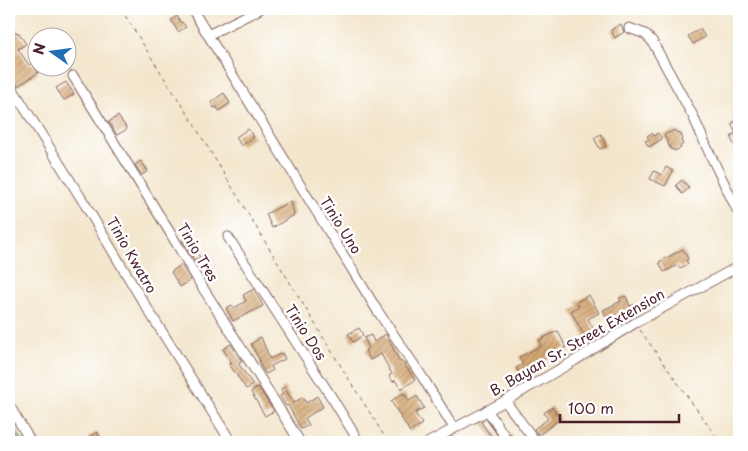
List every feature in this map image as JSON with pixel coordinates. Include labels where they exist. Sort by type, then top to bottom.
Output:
[{"type":"street","name":"Tinio Uno","points":[[192,9],[372,302],[454,428]]},
{"type":"street","points":[[208,35],[260,9]]},
{"type":"street","points":[[630,28],[645,34],[652,42],[693,116],[739,214]]},
{"type":"street","name":"Tinio Tres","points":[[74,78],[300,442]]},
{"type":"street","name":"Tinio Kwatro","points":[[9,82],[230,442]]},
{"type":"street","name":"Tinio Dos","points":[[228,237],[359,442]]},
{"type":"street","name":"B. Bayan Sr. Street Extension","points":[[429,442],[506,401],[636,323],[739,266]]},
{"type":"street","points":[[506,401],[536,442]]},
{"type":"street","points":[[9,405],[31,442]]},
{"type":"street","points":[[487,410],[504,435]]},
{"type":"path","points":[[121,9],[184,108],[388,442]]},
{"type":"path","points":[[636,323],[720,442]]},
{"type":"green space","points":[[9,417],[23,442],[9,442]]},
{"type":"building","points":[[177,16],[186,27],[178,32],[171,20]]},
{"type":"building","points":[[9,22],[26,44],[18,49],[28,64],[28,78],[30,78],[18,86],[14,79],[9,77]]},
{"type":"building","points":[[621,24],[624,32],[615,38],[611,30]]},
{"type":"building","points":[[700,29],[705,37],[693,44],[688,36]]},
{"type":"building","points":[[66,82],[74,94],[64,100],[56,88]]},
{"type":"building","points":[[224,93],[230,103],[219,111],[217,107],[214,108],[211,102]]},
{"type":"building","points":[[118,116],[127,129],[117,135],[109,122]]},
{"type":"building","points":[[739,119],[739,150],[731,138],[736,133],[731,124]]},
{"type":"building","points":[[248,129],[254,137],[241,146],[236,137]]},
{"type":"building","points":[[675,130],[677,133],[680,132],[683,144],[680,146],[681,148],[674,151],[673,149],[671,150],[664,135]]},
{"type":"building","points":[[652,133],[654,136],[658,133],[662,139],[649,147],[645,141],[649,139],[647,136]]},
{"type":"building","points":[[601,134],[606,146],[600,149],[594,138]]},
{"type":"building","points":[[141,161],[148,171],[142,175],[135,165]]},
{"type":"building","points":[[666,167],[673,171],[665,186],[650,179],[654,171],[662,175]]},
{"type":"building","points":[[682,180],[689,188],[682,194],[676,185]]},
{"type":"building","points":[[291,201],[294,215],[272,228],[266,214]]},
{"type":"building","points":[[190,235],[194,243],[192,245],[200,257],[194,260],[182,240]]},
{"type":"building","points":[[683,249],[688,259],[686,260],[688,264],[680,268],[678,265],[664,272],[659,262]]},
{"type":"building","points":[[181,265],[191,280],[180,287],[171,272]]},
{"type":"building","points":[[254,289],[263,306],[233,321],[226,308],[232,305],[234,308],[246,301],[243,295]]},
{"type":"building","points":[[589,295],[599,313],[588,319],[596,334],[586,339],[571,311],[579,306],[576,302]]},
{"type":"building","points":[[626,296],[630,306],[637,304],[639,311],[623,316],[625,320],[611,327],[603,310],[621,301],[619,298]]},
{"type":"building","points":[[359,328],[363,335],[353,342],[348,334]]},
{"type":"building","points":[[558,331],[566,348],[540,361],[541,364],[520,375],[516,368],[523,364],[519,357],[541,346],[539,340]]},
{"type":"building","points":[[386,334],[400,362],[402,361],[415,380],[401,389],[395,380],[393,382],[389,376],[392,374],[381,354],[370,360],[365,350],[369,348],[364,338],[371,335],[374,342]]},
{"type":"building","points":[[261,337],[270,359],[282,353],[285,359],[271,366],[273,370],[266,374],[251,344]]},
{"type":"building","points":[[231,344],[242,362],[238,363],[253,385],[246,389],[229,364],[232,363],[223,349]]},
{"type":"building","points":[[258,387],[274,411],[265,416],[251,392]]},
{"type":"building","points":[[284,387],[294,403],[303,397],[306,403],[317,396],[323,407],[305,418],[309,425],[301,429],[288,405],[286,406],[280,396],[283,394],[281,389]]},
{"type":"building","points":[[404,393],[409,401],[417,396],[424,408],[415,413],[422,424],[410,432],[391,401]]},
{"type":"building","points":[[552,407],[560,419],[539,435],[534,429],[548,419],[544,413]]},
{"type":"building","points":[[486,419],[501,440],[508,440],[510,433],[517,442],[502,442],[500,440],[495,442],[481,422]]},
{"type":"building","points":[[97,432],[103,442],[91,442],[88,437]]}]
